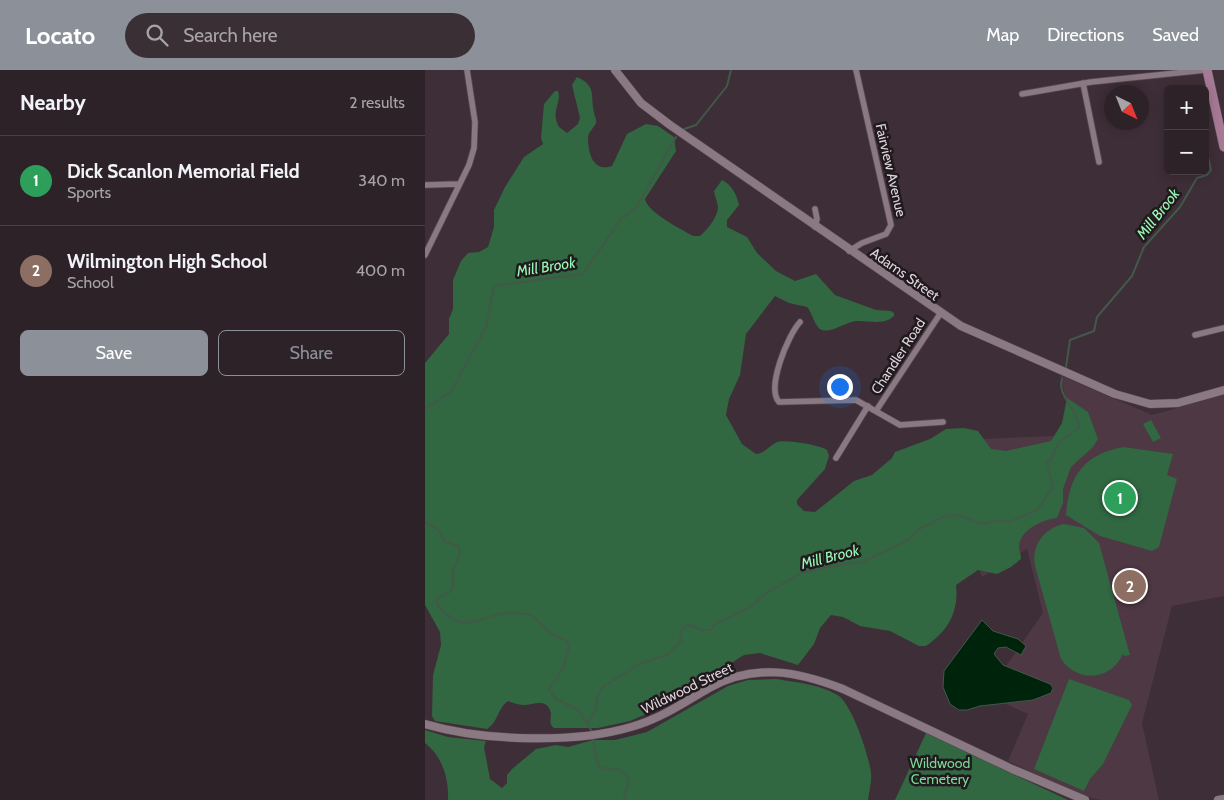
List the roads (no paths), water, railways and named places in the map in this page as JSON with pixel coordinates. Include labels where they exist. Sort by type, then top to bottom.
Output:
[{"type":"main road","points":[[1206,70],[1224,147]]},
{"type":"street","points":[[425,255],[472,156],[475,140],[467,70]]},
{"type":"street","name":"Adams Street","points":[[615,70],[641,103],[670,125],[940,314],[961,326],[1115,394],[1143,403],[1167,405],[1224,390]]},
{"type":"street","name":"Fairview Avenue","points":[[849,251],[862,243],[888,233],[891,223],[856,70]]},
{"type":"street","points":[[1023,94],[1083,83],[1206,70]]},
{"type":"street","points":[[1083,83],[1099,162]]},
{"type":"street","points":[[425,185],[459,184]]},
{"type":"street","points":[[815,209],[817,219],[815,227]]},
{"type":"street","name":"Chandler Road","points":[[876,411],[940,314]]},
{"type":"street","points":[[800,322],[792,331],[782,355],[776,399],[783,403],[854,400],[900,425],[943,422]]},
{"type":"street","points":[[1195,335],[1224,328]]},
{"type":"street","points":[[836,458],[868,406]]},
{"type":"street","name":"Wildwood Street","points":[[425,724],[452,731],[484,735],[600,735],[652,720],[715,685],[740,675],[763,671],[789,672],[843,689],[1012,769],[1085,800]]},
{"type":"street","points":[[1218,800],[1224,799]]},
{"type":"waterway","name":"Mill Brook","points":[[684,129],[696,125],[727,86],[731,70]]},
{"type":"waterway","name":"Mill Brook","points":[[425,409],[451,392],[486,327],[494,286],[583,274],[620,220],[636,208],[676,137]]},
{"type":"waterway","name":"Mill Brook","points":[[1209,161],[1211,170],[1209,172]]},
{"type":"waterway","name":"Mill Brook","points":[[1066,367],[1070,340],[1094,331],[1097,317],[1132,276],[1144,247],[1180,207],[1197,178],[1207,175]]},
{"type":"waterway","name":"Mill Brook","points":[[587,722],[592,718],[599,692],[603,687],[639,664],[667,655],[682,640],[680,633],[683,627],[689,625],[703,630],[711,630],[715,624],[750,607],[765,594],[801,573],[862,562],[906,541],[921,528],[943,517],[959,515],[981,524],[1001,520],[1009,522],[1037,510],[1053,487],[1047,463],[1052,458],[1059,442],[1079,428],[1076,416],[1062,391],[1062,379]]},
{"type":"waterway","points":[[425,523],[438,529],[444,541],[458,546],[460,552],[454,567],[453,589],[437,598],[437,604],[452,618],[464,623],[505,613],[531,615],[553,635],[566,640],[569,646],[563,668],[549,690],[555,698],[579,711],[593,733]]},
{"type":"waterway","points":[[593,738],[596,758],[600,768],[620,770],[627,777],[628,784],[624,800]]},
{"type":"place","name":"Dick Scanlon Memorial Field","points":[[1120,498]]},
{"type":"place","name":"Wilmington High School","points":[[1130,586]]},
{"type":"park label","name":"Wildwood Cemetery","points":[[940,772]]}]
